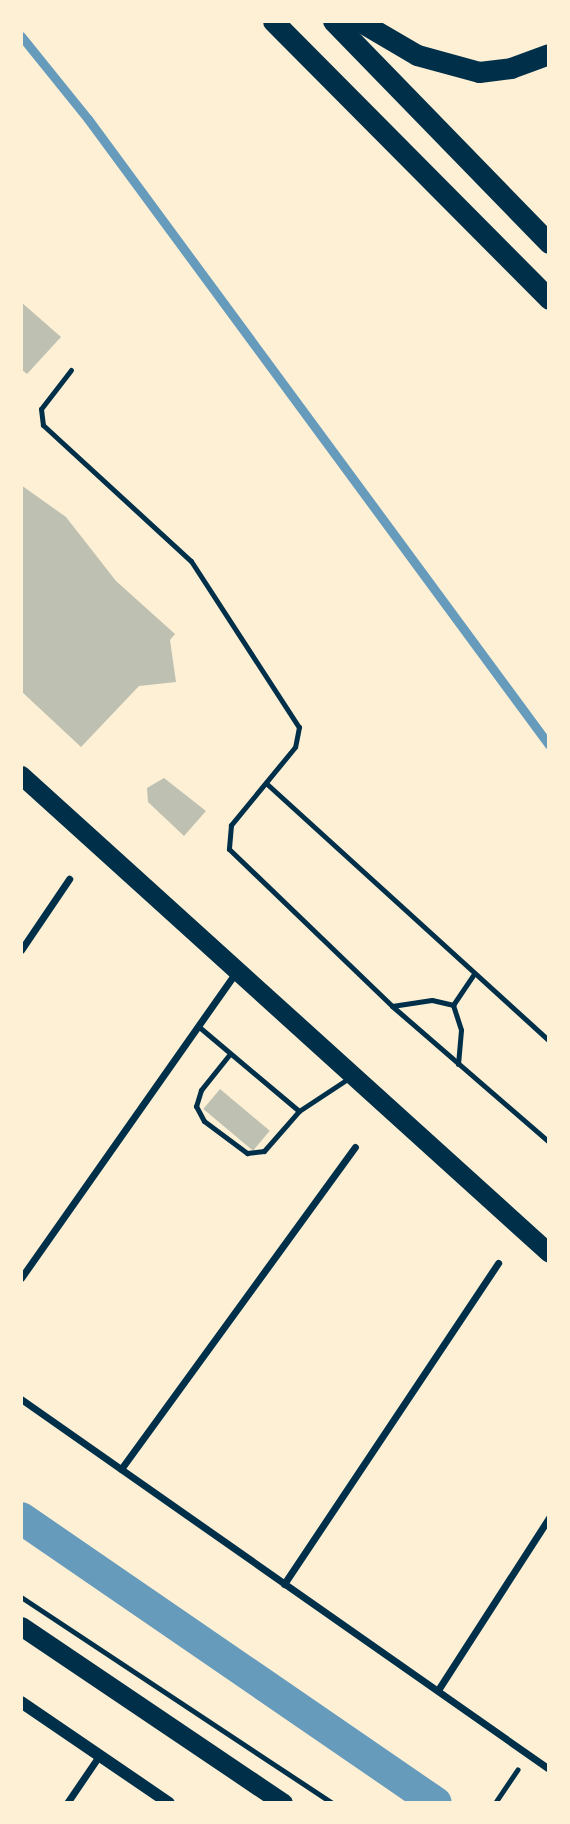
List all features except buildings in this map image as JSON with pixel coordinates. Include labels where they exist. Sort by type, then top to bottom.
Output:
[{"type":"highway","points":[[273,21],[549,299]]},
{"type":"highway","points":[[333,21],[549,243]]},
{"type":"highway","points":[[359,21],[416,55],[468,70],[511,68],[549,54]]},
{"type":"highway","points":[[21,775],[549,1253]]},
{"type":"highway","points":[[21,1626],[283,1803]]},
{"type":"street","points":[[21,950],[69,879]]},
{"type":"street","points":[[21,1278],[237,971]]},
{"type":"street","points":[[121,1469],[355,1147]]},
{"type":"street","points":[[284,1584],[498,1263]]},
{"type":"street","points":[[21,1399],[549,1769]]},
{"type":"street","points":[[438,1690],[549,1518]]},
{"type":"street","points":[[21,1702],[169,1803]]},
{"type":"street","points":[[67,1803],[99,1756]]},
{"type":"lane","points":[[71,370],[45,401],[43,425],[191,561],[299,727],[295,747],[232,825],[229,849],[392,1006],[549,1142]]},
{"type":"lane","points":[[267,784],[473,975],[549,1041]]},
{"type":"lane","points":[[453,1005],[473,975]]},
{"type":"lane","points":[[392,1006],[432,1000],[453,1005]]},
{"type":"lane","points":[[453,1005],[461,1030],[458,1065]]},
{"type":"lane","points":[[198,1026],[229,1055],[299,1111]]},
{"type":"lane","points":[[229,1055],[201,1090],[196,1106],[204,1121],[239,1149],[264,1152],[299,1111],[352,1076]]},
{"type":"lane","points":[[21,1597],[332,1803]]},
{"type":"path","points":[[495,1803],[506,1787]]},
{"type":"waterway","points":[[21,36],[88,119],[549,745]]},
{"type":"waterway","points":[[21,1518],[436,1803]]}]
